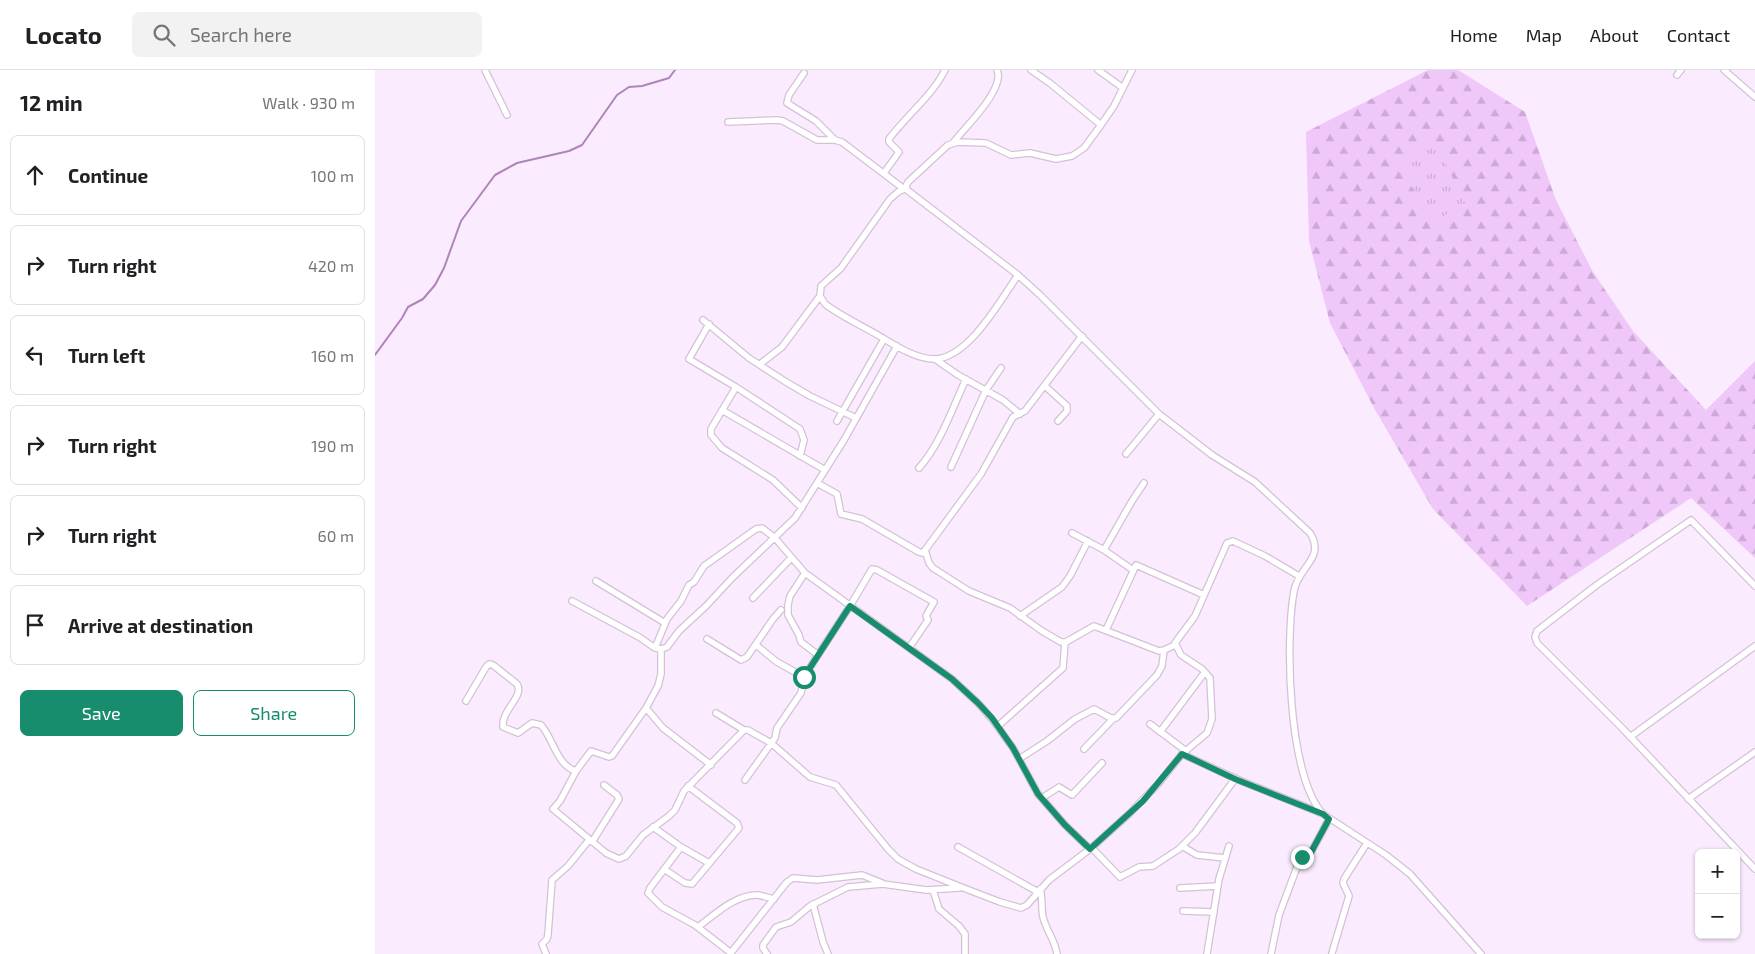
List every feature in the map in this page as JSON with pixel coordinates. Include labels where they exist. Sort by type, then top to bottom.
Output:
[{"type":"street","points":[[485,70],[507,115]]},
{"type":"street","points":[[884,173],[899,152],[889,142],[889,139],[908,115],[937,85],[945,70]]},
{"type":"street","points":[[997,70],[998,76],[987,104],[953,143],[909,182],[905,189],[890,199],[841,268],[821,286],[820,296],[822,302],[884,339],[921,356],[935,359],[944,358],[973,338],[1018,276]]},
{"type":"street","points":[[1031,70],[1101,125]]},
{"type":"street","points":[[1098,70],[1123,88]]},
{"type":"street","points":[[953,143],[977,142],[991,145],[1011,155],[1030,153],[1056,159],[1071,156],[1084,148],[1101,125],[1132,70]]},
{"type":"street","points":[[1724,70],[1755,97]]},
{"type":"street","points":[[804,74],[789,95],[787,103],[815,121],[835,140]]},
{"type":"street","points":[[728,122],[783,121],[817,140],[842,142],[967,235],[1018,276],[1082,336],[1159,414],[1212,455],[1255,482],[1310,533],[1315,540],[1315,552],[1299,576],[1294,590],[1290,661],[1294,722],[1304,777],[1313,801],[1329,819],[1367,842],[1410,874],[1481,954]]},
{"type":"street","points":[[760,364],[777,352],[786,342],[820,296]]},
{"type":"street","points":[[703,320],[743,353],[801,391],[856,418]]},
{"type":"street","points":[[709,324],[689,359],[736,386],[799,430],[804,440],[800,456]]},
{"type":"street","points":[[817,483],[837,494],[843,515],[862,519],[920,553],[925,550],[981,474],[1012,418],[1020,414],[1045,386],[1082,336]]},
{"type":"street","points":[[837,421],[884,339]]},
{"type":"street","points":[[572,601],[658,648],[669,645],[679,631],[789,525],[802,508],[897,346]]},
{"type":"street","points":[[935,359],[1009,404],[1020,414]]},
{"type":"street","points":[[951,468],[986,390],[1001,368]]},
{"type":"street","points":[[919,468],[929,457],[935,446],[966,379]]},
{"type":"street","points":[[736,386],[710,434],[727,451],[768,476],[802,508]]},
{"type":"street","points":[[1045,386],[1067,406],[1067,411],[1058,421]]},
{"type":"street","points":[[722,410],[825,470]]},
{"type":"street","points":[[1126,454],[1159,414]]},
{"type":"street","points":[[1104,550],[1144,483]]},
{"type":"street","points":[[1755,586],[1691,520],[1598,584],[1537,631],[1535,637],[1537,643],[1630,737],[1755,869]]},
{"type":"street","points":[[744,730],[688,786],[675,810],[643,835],[628,854],[621,858],[610,856],[553,809],[576,771],[591,751],[609,757],[612,756],[646,708],[660,679],[658,648],[665,623],[681,601],[689,585],[694,582],[698,573],[710,561],[757,528],[762,528],[775,538],[805,574],[965,690],[998,726],[1042,798],[1065,825],[1121,877],[1137,867],[1155,865],[1182,846],[1199,828],[1235,779]]},
{"type":"street","points":[[1072,533],[1104,550],[1133,570]]},
{"type":"street","points":[[1020,616],[1062,587],[1070,576],[1088,541]]},
{"type":"street","points":[[1065,642],[1093,626],[1156,650],[1165,650],[1175,644],[1192,620],[1225,546],[1231,541],[1253,549],[1299,576]]},
{"type":"street","points":[[925,550],[929,563],[933,568],[969,591],[1003,604],[1042,631],[1065,642]]},
{"type":"street","points":[[753,598],[791,558]]},
{"type":"street","points":[[1106,630],[1136,565],[1204,595]]},
{"type":"street","points":[[745,780],[775,738],[777,728],[801,693],[804,677],[850,606],[869,572],[874,569],[933,601],[926,616],[928,620],[909,648]]},
{"type":"street","points":[[805,574],[790,596],[788,614],[801,642],[818,655]]},
{"type":"street","points":[[596,581],[665,623]]},
{"type":"street","points":[[707,639],[741,660],[747,657],[781,610]]},
{"type":"street","points":[[998,726],[1063,668],[1065,642]]},
{"type":"street","points":[[716,713],[744,730],[748,730],[771,743],[810,777],[836,785],[898,859],[916,869],[1019,908],[1025,906],[1056,874],[1090,848],[1143,801],[1184,753],[1205,734],[1212,719],[1211,682],[1205,672],[1183,657],[1175,644]]},
{"type":"street","points":[[756,645],[777,662],[804,677]]},
{"type":"street","points":[[1630,737],[1755,646]]},
{"type":"street","points":[[1084,750],[1157,675],[1163,666],[1165,650]]},
{"type":"street","points":[[466,701],[486,667],[489,664],[495,666],[517,684],[520,690],[507,710],[503,720],[503,727],[518,733],[532,723],[541,725],[563,763],[576,771]]},
{"type":"street","points":[[1160,732],[1205,672]]},
{"type":"street","points":[[646,708],[663,728],[711,765]]},
{"type":"street","points":[[1019,759],[1047,741],[1075,719],[1086,715],[1094,709],[1113,719]]},
{"type":"street","points":[[1149,724],[1184,753],[1235,779],[1323,814]]},
{"type":"street","points":[[1688,799],[1755,752]]},
{"type":"street","points":[[1042,798],[1059,787],[1072,795],[1102,763]]},
{"type":"street","points":[[546,954],[541,944],[548,936],[552,880],[591,841],[619,799],[604,785]]},
{"type":"street","points":[[664,870],[690,885],[739,826],[688,786]]},
{"type":"street","points":[[1271,954],[1281,910],[1300,859],[1309,856],[1329,819]]},
{"type":"street","points":[[653,827],[681,847],[709,863]]},
{"type":"street","points":[[1332,954],[1349,896],[1343,883],[1344,879],[1367,842]]},
{"type":"street","points":[[1182,846],[1197,855],[1225,858]]},
{"type":"street","points":[[1207,954],[1218,886],[1229,846]]},
{"type":"street","points":[[681,847],[649,888],[649,894],[662,907],[698,927],[731,954],[787,882],[793,878],[817,880],[862,875],[883,884],[918,890],[961,887]]},
{"type":"street","points":[[958,847],[1039,891],[1043,901],[1043,916],[1057,954]]},
{"type":"street","points":[[767,954],[762,947],[773,930],[778,926],[791,922],[813,904],[848,887],[883,884]]},
{"type":"street","points":[[1180,888],[1218,886]]},
{"type":"street","points":[[933,890],[939,909],[959,926],[965,934],[965,954]]},
{"type":"street","points":[[698,927],[732,902],[756,895],[774,899]]},
{"type":"street","points":[[813,904],[828,954]]},
{"type":"street","points":[[1183,911],[1214,912]]},
{"type":"green space","points":[[1428,70],[1458,70],[1525,112],[1556,200],[1593,272],[1633,331],[1706,410],[1755,361],[1755,558],[1691,498],[1527,606],[1433,509],[1374,408],[1330,323],[1309,241],[1306,132]]},
{"type":"green space","points":[[1434,140],[1466,205],[1429,223],[1397,156]]},
{"type":"waterway","points":[[375,355],[408,307],[423,299],[435,285],[444,268],[461,221],[495,175],[517,163],[569,151],[582,145],[617,95],[629,87],[642,86],[669,78],[675,70]]},
{"type":"route","points":[[804,677],[850,606],[952,679],[978,703],[992,718],[1013,748],[1038,794],[1065,825],[1090,849],[1143,801],[1182,754],[1235,779],[1323,814],[1329,819],[1309,856],[1302,857]]}]
